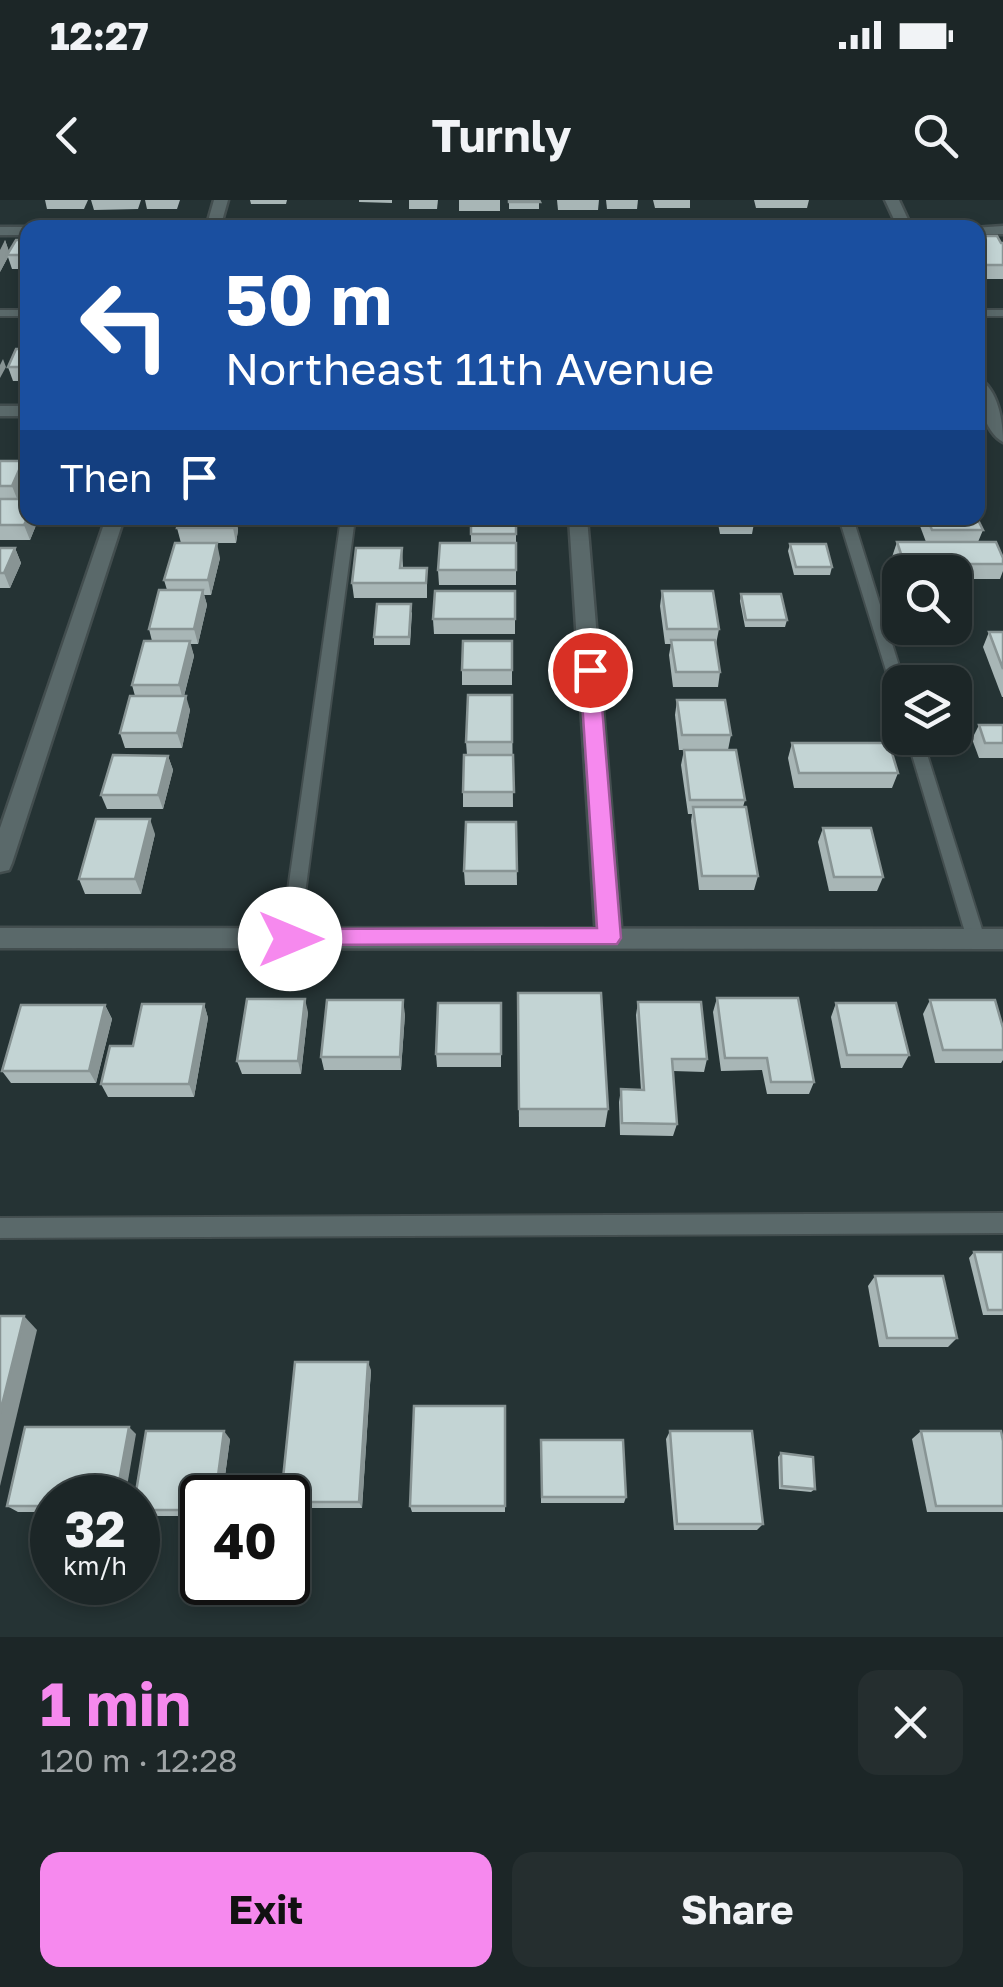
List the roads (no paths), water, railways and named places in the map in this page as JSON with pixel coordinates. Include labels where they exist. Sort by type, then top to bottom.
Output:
[{"type":"street","points":[[991,412],[1003,437]]},
{"type":"street","points":[[0,863],[113,525]]},
{"type":"street","points":[[579,525],[609,938]]},
{"type":"street","points":[[0,938],[1003,939]]},
{"type":"lane","points":[[290,939],[347,525]]},
{"type":"lane","points":[[848,525],[891,665]]},
{"type":"lane","points":[[919,755],[976,939]]},
{"type":"lane","points":[[0,1228],[1003,1223]]}]
